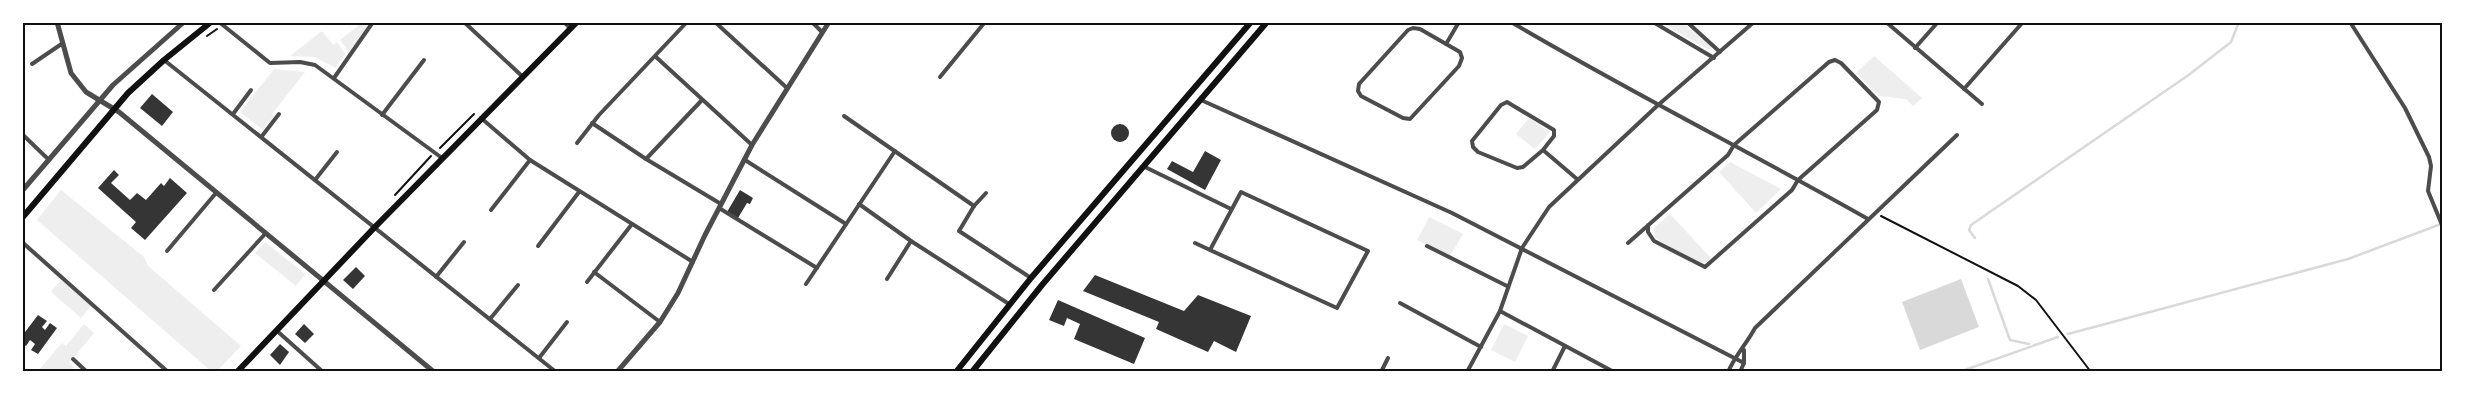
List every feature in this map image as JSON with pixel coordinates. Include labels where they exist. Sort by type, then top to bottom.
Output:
[{"type":"main road","points":[[22,218],[128,93],[164,60],[211,22]]},
{"type":"main road","points":[[238,371],[374,228],[577,22]]},
{"type":"main road","points":[[956,372],[1009,304],[1251,22]]},
{"type":"main road","points":[[972,372],[1042,286],[1267,22]]},
{"type":"street","points":[[22,191],[113,84],[184,22]]},
{"type":"street","points":[[219,22],[270,62],[300,62],[315,66],[442,158]]},
{"type":"street","points":[[334,78],[373,22]]},
{"type":"street","points":[[464,22],[523,77]]},
{"type":"street","points":[[564,22],[571,29]]},
{"type":"street","points":[[577,143],[592,123],[656,57],[686,22]]},
{"type":"street","points":[[715,22],[787,88]]},
{"type":"street","points":[[812,22],[822,32]]},
{"type":"street","points":[[617,372],[660,322],[693,262],[752,145],[829,22]]},
{"type":"street","points":[[940,78],[985,22]]},
{"type":"street","points":[[1446,44],[1459,22]]},
{"type":"street","points":[[1653,22],[1714,58]]},
{"type":"street","points":[[1688,22],[1720,52]]},
{"type":"street","points":[[1468,372],[1500,311],[1507,286],[1522,248],[1549,207],[1657,106],[1754,22]]},
{"type":"street","points":[[1886,22],[1982,104]]},
{"type":"street","points":[[1916,48],[1938,22]]},
{"type":"street","points":[[1964,88],[2024,22]]},
{"type":"street","points":[[2350,22],[2405,108],[2429,157],[2431,166],[2428,191],[2442,225]]},
{"type":"street","points":[[1513,23],[1657,106],[1734,145],[1868,219]]},
{"type":"street","points":[[59,24],[71,73],[86,92],[115,110],[434,372]]},
{"type":"street","points":[[1413,28],[1420,29],[1446,44],[1460,52],[1462,58],[1459,66],[1410,119],[1403,118],[1361,96],[1358,91],[1360,84],[1408,30],[1413,28]]},
{"type":"street","points":[[32,64],[63,43]]},
{"type":"street","points":[[656,57],[752,145]]},
{"type":"street","points":[[164,60],[262,136],[374,228],[556,372]]},
{"type":"street","points":[[382,115],[424,60]]},
{"type":"street","points":[[1628,243],[1648,225],[1728,155],[1734,145],[1829,62],[1835,60],[1841,63],[1879,102],[1877,110],[1798,180],[1792,190],[1706,268],[1654,241],[1648,232],[1648,225]]},
{"type":"street","points":[[234,114],[251,90]]},
{"type":"street","points":[[646,159],[702,100]]},
{"type":"street","points":[[1201,100],[1452,212],[1744,363]]},
{"type":"street","points":[[1508,102],[1554,130],[1554,136],[1543,150],[1523,167],[1512,168],[1478,152],[1473,147],[1472,141],[1501,105],[1508,102]]},
{"type":"street","points":[[262,136],[279,114]]},
{"type":"street","points":[[844,116],[974,206]]},
{"type":"street","points":[[481,118],[530,160],[693,262]]},
{"type":"street","points":[[592,123],[816,268]]},
{"type":"street","points":[[22,134],[48,159]]},
{"type":"street","points":[[1728,372],[1734,358],[1744,349],[1755,328],[1957,135]]},
{"type":"street","points":[[1543,150],[1577,179]]},
{"type":"street","points":[[806,284],[895,151]]},
{"type":"street","points":[[315,180],[337,152]]},
{"type":"street","points":[[491,210],[530,160]]},
{"type":"street","points":[[745,160],[846,224]]},
{"type":"street","points":[[1145,167],[1231,209]]},
{"type":"street","points":[[538,246],[579,192]]},
{"type":"street","points":[[1195,243],[1210,250],[1337,308],[1368,251],[1241,192],[1210,250]]},
{"type":"street","points":[[986,193],[974,206],[960,230],[1031,278]]},
{"type":"street","points":[[167,251],[216,194]]},
{"type":"street","points":[[859,204],[911,241],[1009,304]]},
{"type":"street","points":[[587,282],[632,224]]},
{"type":"street","points":[[214,290],[265,234]]},
{"type":"street","points":[[887,279],[911,241]]},
{"type":"street","points":[[22,242],[168,372]]},
{"type":"street","points":[[436,277],[464,242]]},
{"type":"street","points":[[1427,246],[1507,286]]},
{"type":"street","points":[[594,272],[660,322]]},
{"type":"street","points":[[490,319],[518,285]]},
{"type":"street","points":[[1400,303],[1481,347]]},
{"type":"street","points":[[1500,311],[1614,372]]},
{"type":"street","points":[[539,358],[567,322]]},
{"type":"street","points":[[276,330],[323,372]]},
{"type":"street","points":[[1552,372],[1566,346]]},
{"type":"street","points":[[1740,372],[1744,363],[1744,349]]},
{"type":"street","points":[[1381,372],[1388,358]]},
{"type":"street","points":[[72,359],[87,372]]},
{"type":"path","points":[[1875,213],[2018,286],[2036,300],[2091,372]]},
{"type":"shaded area","points":[[363,22],[370,23],[349,52],[340,40]]},
{"type":"shaded area","points":[[1661,23],[1683,23],[1712,47],[1709,50]]},
{"type":"shaded area","points":[[322,31],[333,45],[337,42],[345,54],[336,68],[314,57],[290,56]]},
{"type":"shaded area","points":[[1874,56],[1922,98],[1913,106],[1906,99],[1879,96],[1856,73]]},
{"type":"shaded area","points":[[274,69],[305,72],[272,114],[274,116],[263,130],[240,112]]},
{"type":"shaded area","points":[[1529,118],[1550,132],[1535,149],[1516,134]]},
{"type":"shaded area","points":[[1730,162],[1781,189],[1756,213],[1719,172]]},
{"type":"shaded area","points":[[61,190],[144,257],[148,266],[241,346],[217,371],[211,371],[37,220]]},
{"type":"shaded area","points":[[1670,214],[1711,258],[1705,263],[1700,264],[1655,238],[1653,229]]},
{"type":"shaded area","points":[[1429,217],[1463,234],[1450,256],[1417,240]]},
{"type":"shaded area","points":[[265,242],[305,274],[296,286],[255,253]]},
{"type":"shaded area","points":[[1961,279],[1979,327],[1920,350],[1902,302]]},
{"type":"shaded area","points":[[61,280],[91,306],[81,318],[51,292]]},
{"type":"shaded area","points":[[84,324],[94,333],[69,363],[74,367],[70,371],[39,370],[62,343],[66,346]]},
{"type":"shaded area","points":[[1504,324],[1528,336],[1515,362],[1491,350]]},
{"type":"building","points":[[152,94],[173,112],[162,126],[140,108]]},
{"type":"building","points":[[1120,124],[1126,127],[1129,133],[1126,139],[1120,142],[1114,139],[1111,133],[1114,127]]},
{"type":"building","points":[[1205,151],[1221,160],[1205,190],[1167,169],[1172,161],[1193,172]]},
{"type":"building","points":[[114,170],[119,175],[111,183],[130,200],[137,193],[146,200],[161,183],[164,186],[170,178],[187,193],[145,240],[131,228],[136,222],[98,188]]},
{"type":"building","points":[[740,190],[753,198],[750,204],[747,203],[738,218],[727,212]]},
{"type":"building","points":[[356,267],[365,276],[353,289],[343,280]]},
{"type":"building","points":[[1095,275],[1184,311],[1198,295],[1251,316],[1236,352],[1214,341],[1208,352],[1156,329],[1159,322],[1083,291]]},
{"type":"building","points":[[1058,300],[1145,338],[1134,364],[1074,339],[1080,324],[1067,318],[1064,326],[1049,320]]},
{"type":"building","points":[[38,315],[47,321],[42,327],[45,330],[50,323],[57,328],[38,354],[31,350],[35,344],[30,340],[26,346],[22,343],[22,336]]},
{"type":"building","points":[[304,324],[314,334],[305,343],[295,334]]},
{"type":"building","points":[[280,344],[289,352],[280,365],[270,355]]},
{"type":"waterway","points":[[1975,238],[1969,230],[1971,225],[2190,74],[2231,42],[2239,22]]},
{"type":"waterway","points":[[2068,334],[2348,259],[2441,224]]},
{"type":"waterway","points":[[1988,279],[2010,340],[2029,344]]},
{"type":"waterway","points":[[1959,372],[2058,337]]}]
